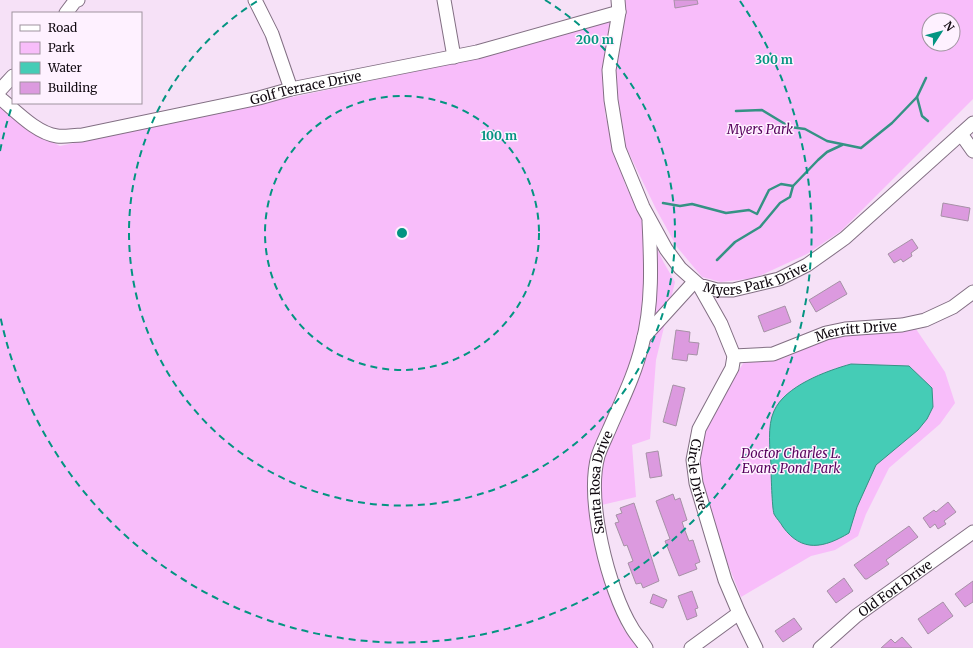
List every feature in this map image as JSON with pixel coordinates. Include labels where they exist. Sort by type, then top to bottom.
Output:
[{"type":"street","points":[[67,12],[74,0]]},
{"type":"street","points":[[255,0],[272,34],[291,89]]},
{"type":"street","points":[[444,0],[454,57]]},
{"type":"street","name":"Golf Terrace Drive","points":[[0,98],[37,127],[49,133],[62,136],[82,135],[258,98],[291,89],[454,57],[618,6]]},
{"type":"street","name":"Myers Park Drive","points":[[618,6],[610,70],[611,100],[619,149],[649,218],[666,249],[680,268],[696,283],[717,290],[733,290],[779,279],[791,274],[822,256],[845,238],[973,123]]},
{"type":"street","points":[[0,90],[12,77]]},
{"type":"street","points":[[961,134],[973,151]]},
{"type":"street","name":"Santa Rosa Drive","points":[[646,648],[632,628],[610,576],[595,509],[594,484],[598,456],[633,374],[644,338],[648,314],[650,280],[649,218]]},
{"type":"street","points":[[696,283],[724,330],[734,356]]},
{"type":"street","name":"Santa Rosa Drive","points":[[644,338],[696,283]]},
{"type":"street","name":"Merritt Drive","points":[[734,356],[773,354],[826,333],[845,329],[902,325],[925,320],[953,307],[973,292]]},
{"type":"street","name":"Circle Drive","points":[[734,356],[732,368],[699,428],[693,460],[701,503],[725,580],[756,648]]},
{"type":"street","name":"Old Fort Drive","points":[[820,648],[856,616],[973,532]]},
{"type":"street","points":[[691,648],[739,613]]},
{"type":"green space","name":"Myers Park","points":[[620,0],[973,0],[973,99],[841,231],[807,254],[755,278],[721,282],[702,277],[677,247],[656,209],[623,141],[614,63]]},
{"type":"green space","points":[[612,18],[607,50],[605,114],[625,184],[675,282],[656,360],[650,439],[632,445],[636,497],[593,507],[600,564],[622,627],[638,648],[0,648],[0,105],[36,134],[60,146],[436,67]]},
{"type":"green space","name":"Doctor Charles L. Evans Pond Park","points":[[916,329],[945,372],[955,403],[940,424],[889,468],[866,514],[858,536],[835,550],[811,556],[741,597],[712,518],[702,475],[701,455],[703,437],[710,417],[744,362],[769,361],[784,358],[830,338],[847,334]]},
{"type":"water","points":[[851,364],[909,366],[932,388],[933,407],[927,419],[918,430],[876,465],[857,507],[849,533],[822,545],[806,544],[798,541],[790,535],[773,511],[770,424],[774,411],[779,402],[787,394],[819,375]]},
{"type":"building","points":[[674,0],[697,0],[698,4],[675,8]]},
{"type":"building","points":[[943,203],[970,208],[968,221],[941,216]]},
{"type":"building","points":[[912,239],[918,248],[911,253],[912,256],[903,262],[901,259],[894,263],[888,254]]},
{"type":"building","points":[[840,281],[847,294],[816,312],[809,300]]},
{"type":"building","points":[[785,306],[791,322],[764,332],[758,316]]},
{"type":"building","points":[[676,330],[690,332],[689,342],[699,343],[697,355],[688,354],[687,361],[672,359]]},
{"type":"building","points":[[673,385],[685,388],[676,426],[663,422]]},
{"type":"building","points":[[658,451],[662,476],[650,478],[646,453]]},
{"type":"building","points":[[673,494],[675,500],[680,498],[687,520],[682,522],[689,541],[693,540],[700,562],[695,564],[697,569],[679,576],[665,541],[670,539],[656,501]]},
{"type":"building","points":[[948,502],[956,512],[944,521],[946,524],[938,529],[935,524],[930,528],[923,518],[934,510],[936,512]]},
{"type":"building","points":[[634,503],[659,581],[643,588],[641,583],[636,584],[628,563],[633,561],[627,545],[624,546],[615,523],[619,522],[616,515],[622,513],[620,508]]},
{"type":"building","points":[[909,526],[918,537],[886,560],[889,564],[865,579],[854,565]]},
{"type":"building","points":[[844,578],[853,591],[836,603],[827,591]]},
{"type":"building","points":[[973,581],[973,602],[965,607],[955,594]]},
{"type":"building","points":[[692,591],[698,608],[695,609],[697,616],[687,620],[678,596]]},
{"type":"building","points":[[653,594],[667,600],[663,608],[650,603]]},
{"type":"building","points":[[943,602],[953,616],[928,634],[918,619]]},
{"type":"building","points":[[794,618],[802,629],[783,642],[775,631]]},
{"type":"building","points":[[902,637],[912,648],[881,648],[891,639],[895,643]]},
{"type":"waterway","points":[[736,111],[762,110],[790,127],[805,129],[827,141],[861,148],[892,123],[917,97],[926,78]]},
{"type":"waterway","points":[[917,97],[922,116],[928,121]]},
{"type":"waterway","points":[[717,260],[735,242],[760,227],[780,203],[790,197],[793,186],[818,160],[827,152],[842,145]]},
{"type":"waterway","points":[[663,203],[680,206],[692,204],[726,213],[749,210],[757,214],[769,190],[781,184],[793,186]]}]
